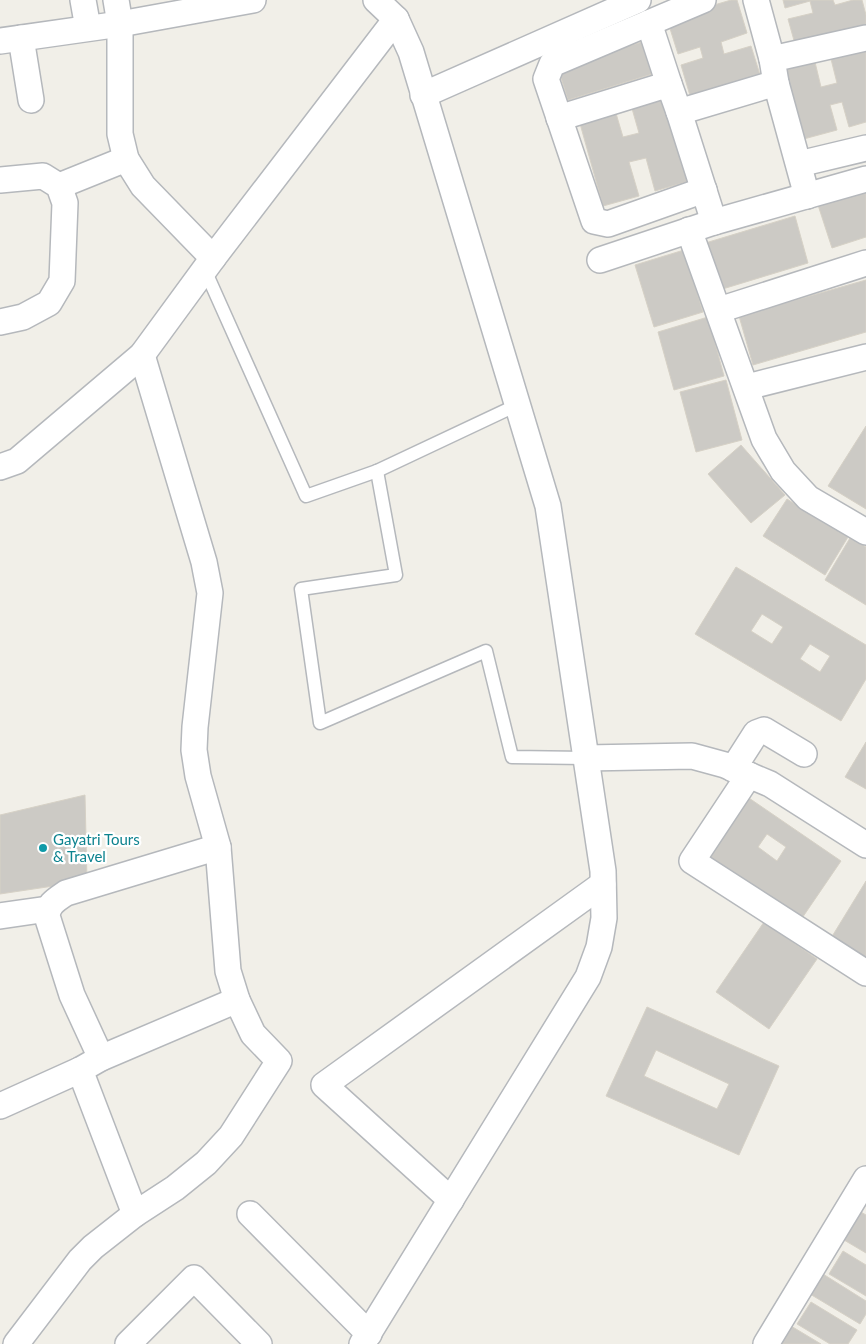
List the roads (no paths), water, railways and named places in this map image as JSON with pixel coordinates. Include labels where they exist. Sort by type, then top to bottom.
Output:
[{"type":"street","points":[[83,0],[88,28]]},
{"type":"street","points":[[32,100],[10,39],[88,28],[118,12],[253,0]]},
{"type":"street","points":[[250,1214],[366,1339],[588,977],[599,948],[604,918],[603,871],[548,506],[411,52],[396,19],[376,0]]},
{"type":"street","points":[[423,95],[638,0]]},
{"type":"street","points":[[704,0],[552,64],[546,79],[594,221],[608,224],[704,190]]},
{"type":"street","points":[[756,0],[807,196]]},
{"type":"street","points":[[118,12],[120,134],[126,159],[143,186],[209,264]]},
{"type":"street","points":[[0,467],[17,460],[142,355],[396,19]]},
{"type":"street","points":[[648,23],[714,222]]},
{"type":"street","points":[[679,112],[774,71],[866,38]]},
{"type":"street","points":[[559,118],[669,84]]},
{"type":"street","points":[[798,164],[866,148]]},
{"type":"street","points":[[59,186],[126,159]]},
{"type":"street","points":[[0,180],[43,176],[59,186],[65,203],[62,281],[49,303],[23,316],[0,322]]},
{"type":"street","points":[[600,260],[714,222],[866,179]]},
{"type":"street","points":[[689,230],[747,387],[764,439],[783,472],[808,498],[866,532]]},
{"type":"street","points":[[719,310],[866,263]]},
{"type":"street","points":[[16,1344],[80,1260],[93,1246],[135,1214],[175,1188],[206,1163],[231,1136],[279,1061],[253,1034],[237,1000],[228,971],[218,847],[198,776],[194,750],[210,593],[204,562],[142,355]]},
{"type":"street","points":[[747,387],[866,357]]},
{"type":"street","points":[[804,754],[764,730],[756,733],[741,772],[692,861],[866,973]]},
{"type":"street","points":[[586,758],[692,756],[770,784],[866,845]]},
{"type":"street","points":[[135,1214],[72,995],[47,916],[48,909],[52,903],[66,893],[218,847]]},
{"type":"street","points":[[451,1200],[324,1085],[603,884]]},
{"type":"street","points":[[0,916],[48,909]]},
{"type":"street","points":[[0,1106],[237,1000]]},
{"type":"street","points":[[766,1344],[866,1179]]},
{"type":"street","points":[[128,1344],[194,1278],[259,1344]]},
{"type":"lane","points":[[209,264],[306,496],[377,471],[517,405]]},
{"type":"lane","points":[[377,471],[396,575],[301,589],[320,723],[486,651],[512,756],[586,758]]},
{"type":"place","name":"Gayatri Tours & Travel","points":[[43,848]]}]
